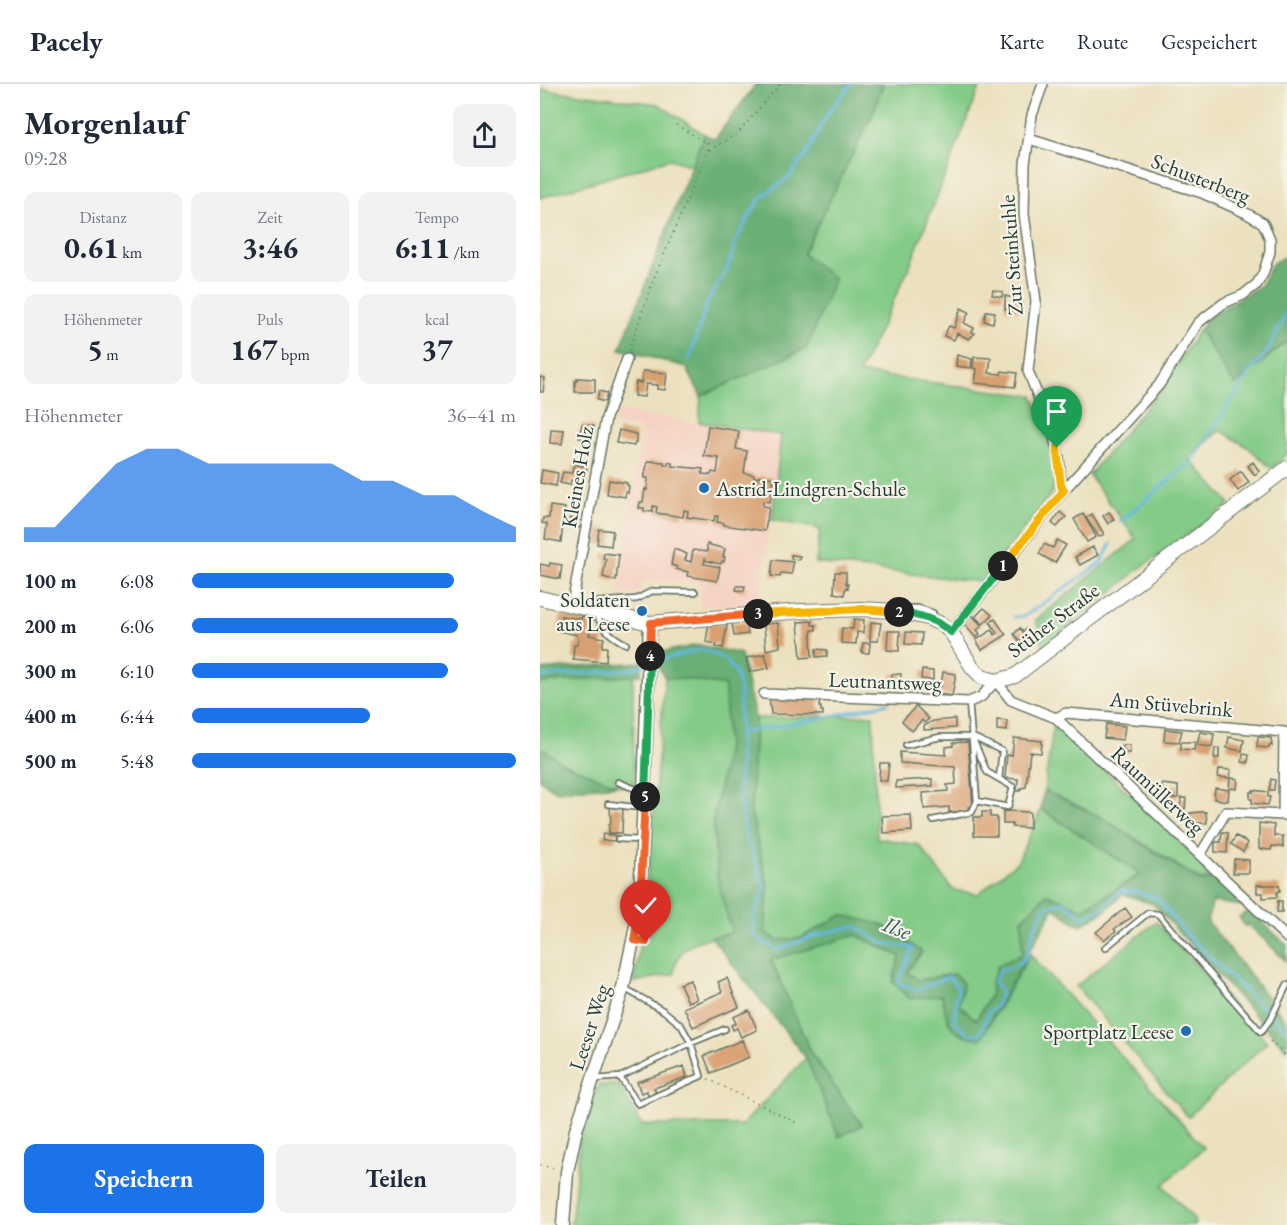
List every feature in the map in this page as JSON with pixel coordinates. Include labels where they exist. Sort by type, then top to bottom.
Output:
[{"type":"main road","name":"Stüher Straße","points":[[946,628],[972,667],[982,677],[996,681],[1015,676],[1287,468]]},
{"type":"main road","points":[[540,598],[651,623],[801,611],[862,609],[894,611],[920,616],[946,628]]},
{"type":"street","name":"Zur Steinkuhle","points":[[1043,84],[1032,115],[1024,164],[1024,214],[1036,301],[1028,371],[1054,437],[1059,458],[1061,486],[1064,490]]},
{"type":"street","name":"Schusterberg","points":[[1029,139],[1202,193],[1263,223],[1270,239],[1268,263],[1257,284],[1243,295],[1224,303],[1198,323],[1159,385],[1064,490]]},
{"type":"street","name":"Kleines Holz","points":[[572,605],[606,418],[627,359]]},
{"type":"street","points":[[946,628],[1064,490]]},
{"type":"street","name":"Leeser Weg","points":[[563,1225],[567,1172],[576,1130],[640,941],[638,858],[644,840],[651,623]]},
{"type":"street","name":"Leutnantsweg","points":[[764,694],[969,702],[981,697],[996,681]]},
{"type":"street","name":"Raumüllerweg","points":[[996,681],[1011,699],[1056,718],[1287,938]]},
{"type":"street","name":"Am Stüvebrink","points":[[1056,718],[1066,713],[1284,732],[1282,815],[1226,812],[1200,855]]},
{"type":"lane","points":[[626,644],[609,635],[598,620],[594,610],[598,602],[637,599],[652,591],[695,592]]},
{"type":"lane","points":[[933,820],[972,812],[977,801],[969,702]]},
{"type":"lane","points":[[906,745],[940,737],[972,737],[1002,751],[999,779]]},
{"type":"lane","points":[[972,737],[987,772],[1013,787],[1008,807],[977,801]]},
{"type":"lane","points":[[618,782],[645,793]]},
{"type":"lane","points":[[608,804],[645,808]]},
{"type":"lane","points":[[618,839],[644,840]]},
{"type":"lane","points":[[1105,948],[1148,913],[1158,914],[1261,1032],[1274,1014],[1287,985]]},
{"type":"lane","points":[[620,1077],[638,1104],[701,1076],[691,1043],[681,1025],[664,1011],[623,988]]},
{"type":"lane","points":[[593,1079],[620,1077],[725,1029]]},
{"type":"path","points":[[708,150],[738,133],[780,84]]},
{"type":"path","points":[[627,359],[652,284],[708,150],[708,144],[675,124]]},
{"type":"path","points":[[1261,1032],[1287,1057]]},
{"type":"path","points":[[701,1076],[798,1124]]},
{"type":"path","points":[[540,1165],[567,1172]]},
{"type":"shaded area","name":"Astrid-Lindgren-Schule","points":[[618,411],[781,435],[760,601],[752,605],[700,607],[700,582],[642,581],[640,593],[618,595],[641,429],[614,424]]},
{"type":"green space","points":[[756,84],[883,84],[873,113],[803,254],[834,279],[807,348],[701,396],[686,367],[620,349],[704,134],[715,139]]},
{"type":"green space","points":[[883,84],[981,84],[909,268],[859,373],[1033,396],[1050,438],[1055,459],[1054,490],[982,582],[816,563],[820,529],[772,520],[781,435],[699,422],[701,396],[807,348],[803,254],[873,113]]},
{"type":"green space","points":[[540,89],[658,104],[704,134],[692,166],[670,159],[540,198]]},
{"type":"green space","points":[[1287,255],[1287,341],[1235,385],[1199,330],[1210,316],[1260,286],[1273,263]]},
{"type":"green space","points":[[1199,330],[1235,385],[1287,341],[1287,453],[1272,469],[1249,448],[1220,430],[1189,458],[1230,504],[1138,570],[1044,648],[1036,620],[1136,539],[1089,475],[1163,387]]},
{"type":"green space","points":[[699,645],[741,654],[755,718],[751,812],[768,887],[765,932],[777,940],[801,938],[842,915],[881,924],[922,952],[907,972],[918,980],[954,974],[963,983],[959,1005],[976,1020],[991,994],[991,983],[998,965],[1022,954],[1022,919],[1047,894],[1083,909],[1141,874],[1041,809],[1044,790],[1100,817],[1200,881],[1218,879],[1243,906],[1213,902],[1207,921],[1287,1022],[1287,1050],[1153,904],[1123,894],[1103,912],[1080,926],[1054,908],[981,1038],[962,1034],[951,1026],[942,995],[910,999],[893,982],[900,956],[856,935],[771,960],[812,1055],[862,1125],[839,1137],[806,1058],[711,937],[732,933],[718,883],[713,821],[727,747],[725,686],[665,678],[655,659],[662,652]]},
{"type":"green space","points":[[641,662],[641,675],[540,683],[540,670]]},
{"type":"green space","points":[[633,675],[634,788],[585,774],[561,762],[540,747],[540,683]]},
{"type":"green space","points":[[665,678],[725,686],[727,747],[713,821],[718,883],[732,933],[702,940],[686,948],[676,963],[674,974],[634,982],[645,908]]},
{"type":"green space","points":[[873,715],[877,838],[919,845],[953,890],[978,894],[1018,861],[1041,809],[1141,874],[1083,909],[1047,894],[1022,919],[1022,954],[991,983],[991,994],[976,1020],[959,1005],[953,974],[918,980],[907,972],[922,952],[842,915],[801,938],[777,940],[765,932],[768,887],[751,812],[755,718]]},
{"type":"green space","points":[[1054,723],[1200,860],[1215,877],[1201,880],[1101,817],[1044,790]]},
{"type":"green space","points":[[540,747],[565,764],[617,785],[557,791],[540,780]]},
{"type":"green space","points":[[1252,913],[1287,945],[1286,961],[1248,924],[1245,927],[1239,917]]},
{"type":"green space","name":"Sportplatz Leese","points":[[1156,922],[1267,1042],[1188,1117],[1076,986]]},
{"type":"green space","points":[[856,935],[900,956],[893,982],[942,994],[951,1026],[962,1034],[981,1038],[1030,954],[1204,1148],[1163,1185],[1194,1219],[1195,1225],[571,1225],[581,1130],[599,1085],[619,1085],[642,1125],[742,1125],[806,1058],[839,1137],[862,1125],[812,1055],[771,959]]},
{"type":"building","points":[[993,290],[1003,292],[1002,297],[992,295]]},
{"type":"building","points":[[1005,296],[1022,300],[1020,311],[1005,309]]},
{"type":"building","points":[[961,308],[969,312],[964,323],[974,328],[972,332],[975,333],[969,339],[957,333],[954,340],[944,336],[949,326],[954,328]]},
{"type":"building","points":[[986,311],[995,312],[993,323],[984,321]]},
{"type":"building","points":[[957,355],[972,359],[971,368],[956,366]]},
{"type":"building","points":[[974,357],[991,358],[989,373],[1001,374],[1002,371],[1017,373],[1015,387],[975,383],[977,369],[973,368]]},
{"type":"building","points":[[643,371],[667,373],[665,390],[657,389],[658,385],[646,384],[644,397],[634,396],[636,382],[641,383]]},
{"type":"building","points":[[540,377],[545,378],[543,392],[540,392]]},
{"type":"building","points":[[577,378],[595,379],[595,392],[575,392]]},
{"type":"building","points":[[599,391],[607,393],[605,402],[597,400]]},
{"type":"building","points":[[582,424],[594,426],[591,440],[579,438]]},
{"type":"building","points":[[708,426],[739,431],[736,449],[747,451],[744,473],[758,478],[759,476],[774,478],[770,502],[763,501],[763,506],[769,507],[765,531],[723,525],[724,523],[717,522],[718,516],[715,516],[714,521],[687,517],[688,511],[684,510],[683,517],[656,513],[657,507],[653,506],[652,512],[639,508],[640,502],[643,502],[645,489],[647,490],[648,478],[644,478],[648,461],[664,462],[664,465],[668,465],[668,462],[672,463],[672,466],[703,469],[702,474],[717,473],[719,458],[704,456]]},
{"type":"building","points":[[551,429],[564,430],[562,444],[550,443]]},
{"type":"building","points":[[619,430],[636,434],[634,446],[616,443]]},
{"type":"building","points":[[1253,462],[1259,471],[1255,475],[1248,466]]},
{"type":"building","points":[[574,464],[587,467],[584,481],[571,480],[570,485],[560,483],[563,472],[572,473]]},
{"type":"building","points":[[542,470],[558,473],[556,486],[540,483]]},
{"type":"building","points":[[1241,471],[1249,482],[1238,491],[1230,480]]},
{"type":"building","points":[[609,480],[627,483],[628,493],[626,492],[625,497],[607,494]]},
{"type":"building","points":[[550,506],[565,508],[561,542],[545,539],[547,524],[542,523],[543,518],[549,518]]},
{"type":"building","points":[[1060,512],[1066,517],[1057,527],[1052,523]]},
{"type":"building","points":[[1109,512],[1114,519],[1108,524],[1103,516]]},
{"type":"building","points":[[1083,514],[1096,537],[1087,542],[1074,519]]},
{"type":"building","points":[[1092,514],[1104,534],[1099,537],[1086,518]]},
{"type":"building","points":[[570,518],[582,521],[580,528],[568,526]]},
{"type":"building","points":[[599,529],[613,531],[611,546],[597,544]]},
{"type":"building","points":[[1057,540],[1066,545],[1055,563],[1039,554],[1044,544],[1053,548]]},
{"type":"building","points":[[707,544],[725,549],[724,562],[722,561],[721,564],[705,559],[704,564],[720,567],[717,581],[687,576],[688,572],[671,565],[674,549],[687,554],[685,560],[691,562],[693,550],[707,552]]},
{"type":"building","points":[[1093,547],[1098,555],[1080,565],[1075,557]]},
{"type":"building","points":[[604,553],[619,555],[616,581],[603,577],[606,559],[603,559]]},
{"type":"building","points":[[791,555],[800,556],[799,560],[791,559]]},
{"type":"building","points":[[773,560],[793,562],[792,574],[781,573],[780,577],[771,576]]},
{"type":"building","points":[[550,563],[562,565],[560,579],[540,575],[540,564],[549,566]]},
{"type":"building","points":[[835,572],[846,572],[848,588],[846,587],[844,595],[834,593]]},
{"type":"building","points":[[737,586],[745,586],[744,591],[736,590]]},
{"type":"building","points":[[984,608],[992,615],[983,624],[975,617]]},
{"type":"building","points":[[972,615],[982,626],[977,630],[980,634],[976,638],[963,623]]},
{"type":"building","points":[[561,616],[581,619],[582,616],[593,619],[589,635],[604,638],[602,647],[607,647],[606,662],[573,659],[574,645],[577,645],[578,638],[577,635],[558,631]]},
{"type":"building","points":[[854,619],[864,620],[863,633],[857,632],[856,644],[841,643],[842,628],[853,629]]},
{"type":"building","points":[[995,619],[1006,635],[982,650],[976,640],[992,630],[995,635],[997,633],[990,622]]},
{"type":"building","points":[[746,621],[748,634],[734,636],[732,623]]},
{"type":"building","points":[[812,621],[812,625],[816,625],[816,630],[812,630],[811,634],[812,657],[801,658],[798,622]]},
{"type":"building","points":[[709,622],[727,625],[723,648],[706,642]]},
{"type":"building","points":[[871,622],[881,623],[878,641],[870,641]]},
{"type":"building","points":[[778,623],[780,647],[766,650],[764,624]]},
{"type":"building","points":[[1020,628],[1023,632],[1027,628],[1037,640],[1026,649],[1014,634]]},
{"type":"building","points":[[888,631],[900,631],[899,651],[887,650]]},
{"type":"building","points":[[906,632],[922,633],[921,645],[905,644]]},
{"type":"building","points":[[863,643],[870,643],[869,653],[862,653]]},
{"type":"building","points":[[816,649],[827,650],[827,656],[816,657]]},
{"type":"building","points":[[765,654],[769,668],[749,672],[746,658]]},
{"type":"building","points":[[922,670],[933,671],[933,680],[921,679]]},
{"type":"building","points":[[943,672],[956,674],[952,696],[933,693],[934,685],[941,686]]},
{"type":"building","points":[[892,674],[901,674],[900,684],[891,683]]},
{"type":"building","points":[[769,697],[820,699],[819,707],[823,715],[771,714]]},
{"type":"building","points":[[916,706],[929,719],[924,723],[922,720],[912,731],[902,721]]},
{"type":"building","points":[[955,719],[955,728],[924,730],[924,726],[933,721]]},
{"type":"building","points":[[997,720],[1007,721],[1007,731],[997,730]]},
{"type":"building","points":[[1106,724],[1125,726],[1123,740],[1104,738]]},
{"type":"building","points":[[1165,729],[1182,731],[1179,742],[1164,741]]},
{"type":"building","points":[[1200,732],[1214,734],[1212,747],[1197,745]]},
{"type":"building","points":[[1229,737],[1244,740],[1242,751],[1227,748]]},
{"type":"building","points":[[1258,737],[1271,738],[1272,746],[1257,747]]},
{"type":"building","points":[[1014,738],[1042,741],[1041,753],[1030,752],[1026,787],[1021,788],[1020,791],[1017,791],[1018,779],[1005,778],[1007,755],[1012,755]]},
{"type":"building","points":[[968,742],[973,806],[968,807],[968,811],[949,812],[949,807],[924,809],[923,793],[948,791],[947,785],[956,784],[955,767],[900,763],[900,752],[946,755],[946,747],[953,746],[953,743]]},
{"type":"building","points":[[1181,742],[1195,742],[1194,750],[1181,749]]},
{"type":"building","points":[[1122,745],[1130,745],[1130,753],[1122,753]]},
{"type":"building","points":[[1215,748],[1219,748],[1219,758],[1214,758]]},
{"type":"building","points":[[1243,754],[1249,755],[1248,763],[1242,762]]},
{"type":"building","points":[[880,763],[889,763],[887,781],[879,780]]},
{"type":"building","points":[[1219,769],[1231,770],[1230,778],[1218,777]]},
{"type":"building","points":[[1230,778],[1238,779],[1237,789],[1229,788]]},
{"type":"building","points":[[932,779],[933,786],[896,788],[896,781]]},
{"type":"building","points":[[1271,779],[1275,780],[1274,790],[1269,790]]},
{"type":"building","points":[[1162,784],[1178,786],[1178,798],[1161,799]]},
{"type":"building","points":[[1215,788],[1229,790],[1228,801],[1214,799]]},
{"type":"building","points":[[1253,790],[1268,792],[1268,797],[1270,797],[1268,805],[1252,803],[1250,792]]},
{"type":"building","points":[[1181,798],[1186,798],[1185,809],[1180,809]]},
{"type":"building","points":[[610,807],[623,808],[622,833],[609,833]]},
{"type":"building","points":[[1003,811],[1030,812],[1030,828],[1003,824]]},
{"type":"building","points":[[982,812],[990,812],[990,817],[997,817],[997,836],[974,836],[974,817],[982,817]]},
{"type":"building","points":[[1206,812],[1207,823],[1189,825],[1190,813]]},
{"type":"building","points":[[911,815],[912,831],[883,833],[882,816]]},
{"type":"building","points":[[1259,823],[1274,825],[1274,836],[1283,836],[1283,847],[1272,846],[1271,850],[1259,849]]},
{"type":"building","points":[[1222,832],[1228,833],[1227,853],[1215,852],[1215,842],[1221,842]]},
{"type":"building","points":[[603,834],[615,835],[615,841],[602,840]]},
{"type":"building","points":[[1236,836],[1248,843],[1243,852],[1231,844]]},
{"type":"building","points":[[1234,859],[1249,860],[1249,873],[1233,873]]},
{"type":"building","points":[[1257,885],[1279,885],[1280,891],[1277,892],[1277,897],[1263,898],[1263,893],[1257,893]]},
{"type":"building","points":[[1278,901],[1282,901],[1282,912],[1277,912]]},
{"type":"building","points":[[1125,908],[1132,917],[1114,929],[1116,931],[1104,940],[1096,932]]},
{"type":"building","points":[[727,978],[739,1007],[693,1027],[684,1008],[722,992],[718,982]]},
{"type":"building","points":[[690,980],[697,999],[688,1002],[680,984]]},
{"type":"building","points":[[749,1010],[757,1030],[741,1037],[737,1028],[733,1030],[731,1025],[736,1023],[733,1017]]},
{"type":"building","points":[[742,1040],[749,1057],[711,1073],[704,1056]]},
{"type":"building","points":[[684,1066],[687,1077],[654,1088],[656,1092],[648,1095],[647,1091],[641,1093],[637,1082]]},
{"type":"waterway","points":[[689,360],[707,303],[727,270],[736,241],[751,213],[761,198],[788,178],[808,152],[826,116],[851,84]]},
{"type":"waterway","points":[[1120,522],[1194,459],[1248,374],[1267,352],[1287,312]]},
{"type":"waterway","points":[[1014,617],[1025,616],[1101,563],[1111,544]]},
{"type":"waterway","name":"Ilse","points":[[651,663],[702,649],[724,659],[735,671],[740,690],[739,798],[747,838],[765,888],[754,917],[754,936],[777,950],[820,934],[855,926],[883,943],[913,948],[898,983],[917,990],[948,977],[958,987],[954,1021],[968,1034],[980,1034],[989,1011],[995,1008],[1002,992],[994,981],[1000,970],[1018,964],[1027,956],[1035,927],[1047,906],[1063,902],[1084,917],[1102,909],[1120,891],[1138,892],[1157,898],[1188,936],[1287,1031]]},
{"type":"waterway","name":"Ilse","points":[[540,677],[631,669],[645,665]]},
{"type":"waterway","points":[[739,733],[818,719],[888,703]]},
{"type":"place","name":"Astrid-Lindgren-Schule","points":[[704,488]]},
{"type":"place","name":"Soldaten aus Leese","points":[[642,611]]},
{"type":"place","name":"Sportplatz Leese","points":[[1186,1031]]},
{"type":"route","points":[[646,942],[634,940],[640,908],[644,846],[651,623],[801,611],[862,609],[894,611],[928,618],[951,632],[1064,490],[1061,486],[1057,448]]}]
